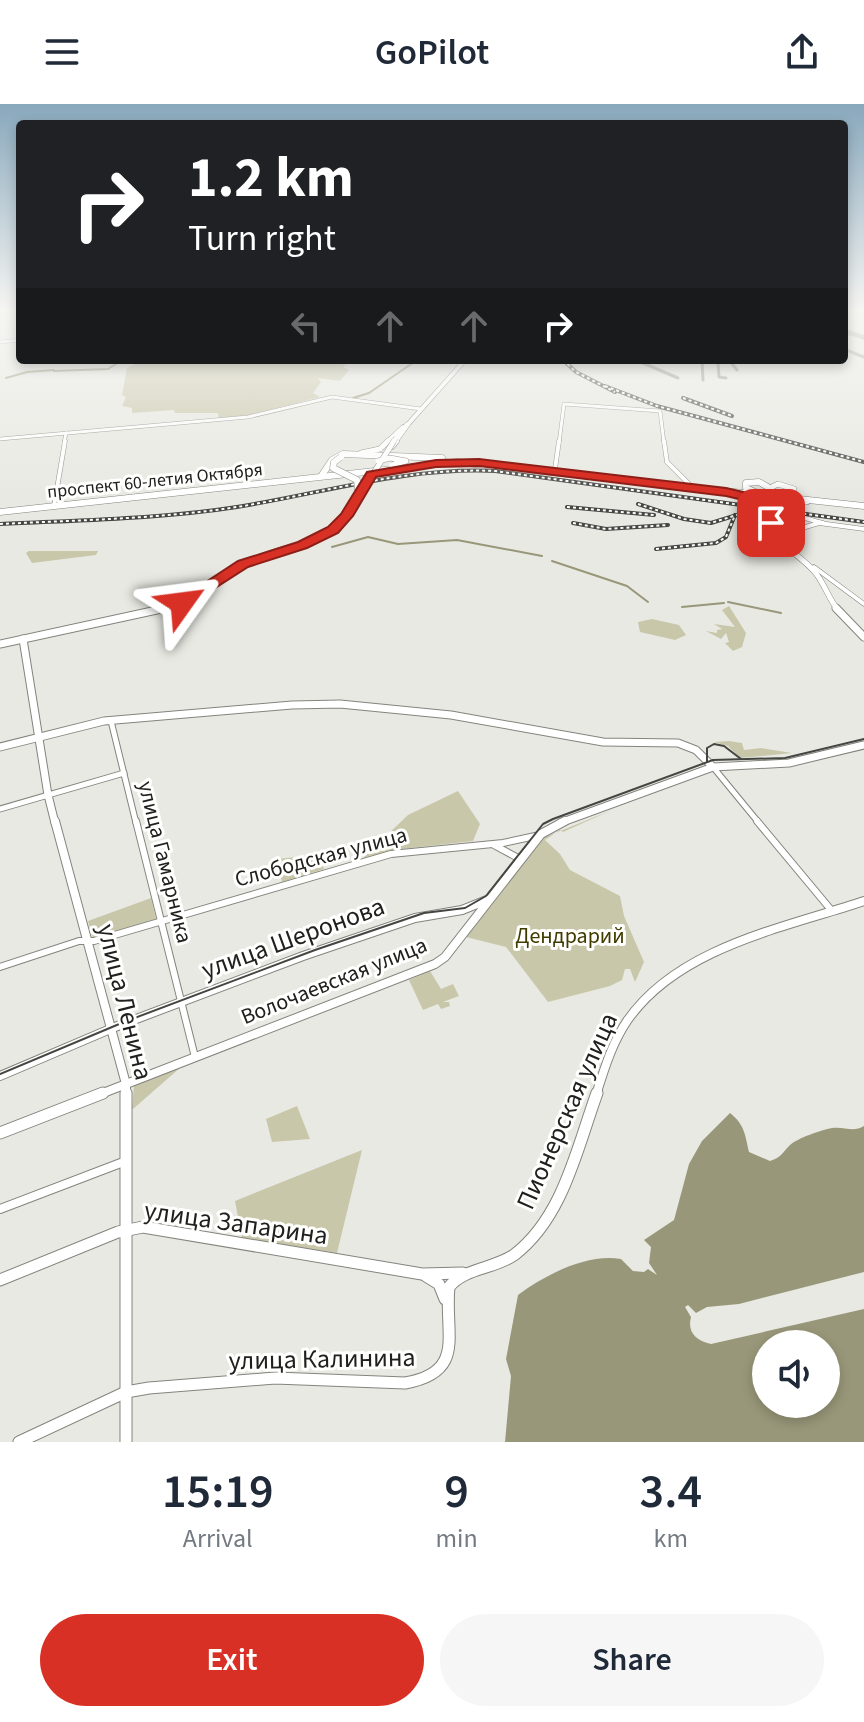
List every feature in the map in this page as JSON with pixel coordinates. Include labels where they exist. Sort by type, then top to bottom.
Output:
[{"type":"highway","points":[[399,456],[388,451],[407,424]]},
{"type":"highway","name":"проспект 60-летия Октября","points":[[314,477],[325,474],[334,459],[342,456],[399,456],[555,470],[693,488],[769,503],[779,496],[864,505]]},
{"type":"highway","points":[[342,456],[334,462],[333,468],[357,480],[358,490]]},
{"type":"highway","name":"проспект 60-летия Октября","points":[[0,512],[339,474],[420,460],[864,505]]},
{"type":"highway","points":[[329,468],[333,474],[339,474]]},
{"type":"highway","points":[[719,491],[769,503]]},
{"type":"main road","points":[[332,530],[376,460],[453,373]]},
{"type":"main road","points":[[342,456],[378,450],[407,424]]},
{"type":"main road","points":[[0,644],[25,643],[39,636],[190,600],[238,567],[332,530],[347,516],[372,469],[395,438]]},
{"type":"main road","points":[[379,455],[386,456],[386,463],[394,467],[457,462]]},
{"type":"main road","points":[[365,481],[373,473],[406,461],[383,459],[372,469]]},
{"type":"main road","points":[[779,496],[790,496],[795,491],[790,486],[778,484],[772,487],[769,503],[774,534],[815,572],[834,606],[864,636]]},
{"type":"main road","points":[[769,503],[837,504]]},
{"type":"main road","points":[[774,534],[814,567],[836,606],[864,636]]},
{"type":"main road","name":"улица Ленина","points":[[25,643],[48,795],[126,1084],[126,1442]]},
{"type":"main road","points":[[0,747],[111,721],[292,705],[351,704],[470,718],[592,740],[678,743],[696,750],[713,767]]},
{"type":"main road","name":"Волочаевская улица","points":[[0,1133],[435,964],[445,957],[541,834],[559,823],[713,767],[789,763],[863,747]]},
{"type":"main road","name":"улица Шеронова","points":[[0,1074],[112,1028],[385,928],[423,916],[462,910],[489,900]]},
{"type":"main road","name":"Пионерская улица","points":[[474,1273],[507,1260],[538,1231],[555,1203],[619,1036],[628,1019],[657,987],[693,962],[864,901]]},
{"type":"main road","points":[[462,910],[479,913]]},
{"type":"main road","name":"улица Запарина","points":[[0,1280],[126,1230],[143,1227],[422,1274],[474,1273]]},
{"type":"main road","points":[[448,1317],[452,1280],[474,1273]]},
{"type":"main road","points":[[422,1274],[439,1284],[448,1317]]},
{"type":"main road","name":"улица Калинина","points":[[19,1442],[126,1392],[174,1385],[275,1378],[405,1383],[424,1380],[443,1368],[450,1345],[448,1317]]},
{"type":"street","points":[[0,439],[248,417],[332,397],[421,409]]},
{"type":"street","points":[[555,470],[564,404],[660,411],[667,462],[693,488]]},
{"type":"street","points":[[54,506],[66,433]]},
{"type":"street","points":[[769,503],[767,522],[760,525],[749,523],[742,517],[750,511],[767,510],[814,522],[864,529]]},
{"type":"street","points":[[762,531],[774,534],[814,522]]},
{"type":"street","points":[[814,567],[864,604]]},
{"type":"street","name":"улица Гамарника","points":[[111,721],[195,1058]]},
{"type":"street","points":[[713,767],[833,912]]},
{"type":"street","points":[[0,809],[124,773]]},
{"type":"street","name":"Слободская улица","points":[[0,967],[399,852],[433,847],[493,845],[541,834]]},
{"type":"street","name":"Слободская улица","points":[[493,845],[520,859]]},
{"type":"street","points":[[0,1209],[126,1161]]},
{"type":"green space","points":[[126,373],[346,373],[340,381],[318,378],[321,382],[313,393],[320,397],[246,416],[219,419],[218,413],[175,413],[174,410],[132,413],[132,408],[122,406],[126,397],[122,395]]},
{"type":"green space","points":[[98,551],[96,555],[32,563],[26,553]]},
{"type":"green space","points":[[729,606],[746,633],[742,647],[733,651],[725,643],[729,642],[726,633],[721,639],[706,631],[717,633],[722,629],[714,624],[735,627],[722,610]]},
{"type":"green space","points":[[652,619],[679,625],[686,635],[675,640],[640,632],[638,622]]},
{"type":"green space","points":[[714,742],[742,743],[744,750],[761,748],[792,753],[740,758],[728,746]]},
{"type":"green space","points":[[458,791],[480,824],[473,841],[401,849],[361,860],[408,815]]},
{"type":"green space","points":[[612,810],[563,832],[561,831]]},
{"type":"green space","name":"Дендрарий","points":[[556,833],[545,840],[560,854],[570,870],[620,896],[624,916],[644,962],[635,982],[630,969],[625,969],[622,980],[610,986],[548,1002],[506,947],[466,937],[543,838]]},
{"type":"green space","points":[[319,855],[324,869],[282,882],[276,859]]},
{"type":"green space","points":[[151,898],[156,919],[93,939],[88,921]]},
{"type":"green space","points":[[430,971],[441,989],[453,984],[459,996],[443,1002],[449,1002],[450,1006],[441,1009],[438,1004],[423,1010],[409,980]]},
{"type":"green space","points":[[181,1067],[133,1109],[132,1108],[134,1085]]},
{"type":"green space","points":[[297,1106],[310,1139],[272,1142],[266,1119]]},
{"type":"green space","points":[[362,1150],[337,1253],[242,1238],[235,1201]]},
{"type":"shaded area","points":[[730,1113],[742,1126],[749,1152],[770,1161],[794,1142],[810,1135],[832,1128],[856,1129],[864,1126],[864,1272],[739,1304],[707,1307],[696,1313],[688,1305],[685,1307],[691,1317],[690,1327],[701,1341],[711,1344],[752,1335],[752,1418],[840,1418],[840,1330],[772,1330],[864,1309],[864,1442],[505,1442],[511,1376],[506,1359],[518,1295],[553,1273],[594,1259],[621,1259],[633,1271],[644,1272],[648,1269],[657,1275],[649,1263],[651,1247],[644,1240],[674,1220],[689,1164],[702,1141]]},
{"type":"waterway","points":[[6,378],[22,373]]},
{"type":"waterway","points":[[353,398],[369,393],[397,373]]},
{"type":"waterway","points":[[332,547],[368,537],[398,544],[457,540],[542,556]]},
{"type":"waterway","points":[[552,561],[627,586],[648,602]]},
{"type":"waterway","points":[[728,602],[781,613]]},
{"type":"waterway","points":[[682,607],[724,603]]},
{"type":"taxiway","points":[[667,373],[678,378]]},
{"type":"taxiway","points":[[703,373],[703,380]]},
{"type":"taxiway","points":[[719,373],[719,377],[726,378]]},
{"type":"tram line","points":[[0,1074],[124,1022],[315,950],[424,913],[465,908],[486,896],[543,824],[553,819],[713,760],[785,758],[864,739]]},
{"type":"tram line","points":[[707,762],[707,748],[714,744],[724,746],[741,759]]},
{"type":"railway","points":[[579,373],[615,392]]},
{"type":"railway","points":[[605,386],[657,406],[864,462]]},
{"type":"railway","points":[[683,398],[732,416]]},
{"type":"railway","points":[[0,524],[208,511],[365,482],[462,471],[495,471],[864,522]]},
{"type":"railway","points":[[638,504],[684,519],[711,523],[735,516]]},
{"type":"railway","points":[[567,507],[654,515]]},
{"type":"railway","points":[[735,516],[756,509]]},
{"type":"railway","points":[[656,549],[716,543],[726,537],[735,516]]},
{"type":"railway","points":[[573,523],[606,529],[668,525]]},
{"type":"route","points":[[182,603],[243,564],[302,545],[333,530],[347,516],[368,477],[381,471],[457,462],[479,463],[726,492],[765,501],[768,504],[770,528],[777,536],[771,523]]}]
